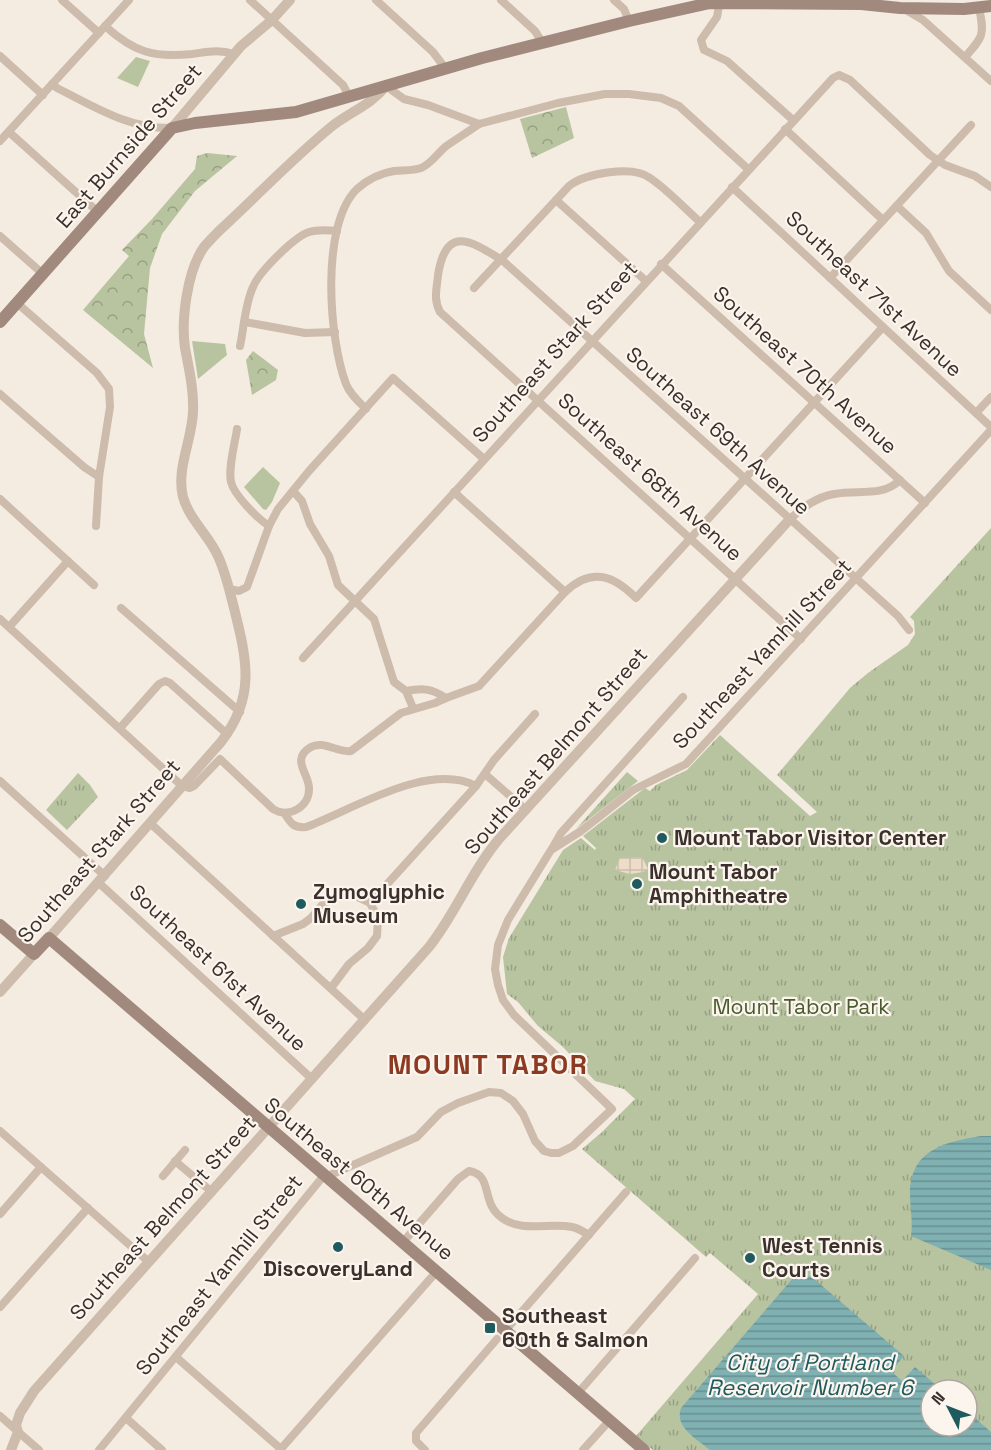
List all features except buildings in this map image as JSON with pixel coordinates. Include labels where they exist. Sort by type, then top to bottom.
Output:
[{"type":"main road","points":[[932,0],[946,8]]},
{"type":"main road","points":[[172,128],[195,123],[296,112],[542,42],[720,1],[861,2],[946,8],[985,7]]},
{"type":"main road","name":"East Burnside Street","points":[[0,322],[172,128]]},
{"type":"main road","points":[[0,925],[34,954]]},
{"type":"main road","name":"Southeast 60th Avenue","points":[[49,938],[404,1241],[501,1334],[578,1393],[644,1450]]},
{"type":"main road","name":"Southeast Stark Street","points":[[34,954],[49,938]]},
{"type":"street","points":[[62,0],[102,30],[149,54],[177,56],[218,50],[234,54]]},
{"type":"street","points":[[0,141],[129,0]]},
{"type":"street","points":[[249,0],[343,85],[349,96]]},
{"type":"street","name":"East Burnside Street","points":[[172,128],[245,42],[272,20],[290,0]]},
{"type":"street","points":[[376,0],[433,52],[445,68]]},
{"type":"street","points":[[501,0],[535,31],[542,42]]},
{"type":"street","points":[[615,0],[624,9],[629,21]]},
{"type":"street","points":[[720,1],[717,17],[701,40],[704,50],[727,61],[793,120]]},
{"type":"street","points":[[896,4],[923,20],[991,81]]},
{"type":"street","points":[[965,57],[982,37],[985,7]]},
{"type":"street","points":[[0,56],[43,95]]},
{"type":"street","name":"Southeast Stark Street","points":[[303,658],[828,81],[839,75],[850,80],[938,161]]},
{"type":"street","points":[[52,84],[127,122],[147,127],[172,128]]},
{"type":"street","points":[[386,86],[404,99],[428,105],[479,124]]},
{"type":"street","name":"Southeast Stark Street","points":[[49,938],[227,734],[240,712],[247,683],[246,663],[222,564],[186,506],[182,490],[193,411],[184,322],[195,266],[205,246],[220,230],[323,134],[349,114],[376,98],[386,86]]},
{"type":"street","points":[[366,409],[346,384],[330,302],[337,231],[341,214],[358,188],[374,177],[386,172],[423,167],[452,142],[479,124],[558,103],[601,95],[629,94],[661,98],[679,106],[748,169]]},
{"type":"street","points":[[830,278],[970,125]]},
{"type":"street","points":[[785,129],[883,220]]},
{"type":"street","points":[[9,132],[98,212]]},
{"type":"street","points":[[938,161],[975,176],[991,187]]},
{"type":"street","points":[[474,288],[556,200],[575,181],[585,176],[625,172],[650,178],[700,222]]},
{"type":"street","name":"Southeast 71st Avenue","points":[[732,187],[991,429]]},
{"type":"street","points":[[556,200],[646,281]]},
{"type":"street","points":[[897,206],[926,233],[949,271],[991,310]]},
{"type":"street","points":[[240,346],[254,284],[266,268],[307,233],[318,230],[337,231]]},
{"type":"street","points":[[0,236],[43,274]]},
{"type":"street","name":"Southeast 69th Avenue","points":[[447,319],[438,308],[435,297],[440,264],[445,250],[459,241],[469,242],[502,260],[898,616],[909,630]]},
{"type":"street","name":"Southeast 70th Avenue","points":[[661,264],[925,503]]},
{"type":"street","points":[[17,303],[106,382],[110,394],[110,407],[99,477],[96,526]]},
{"type":"street","name":"Southeast 68th Avenue","points":[[447,319],[801,639]]},
{"type":"street","points":[[246,322],[305,333],[335,332]]},
{"type":"street","points":[[285,814],[297,809],[307,797],[309,786],[301,769],[306,751],[315,745],[322,745],[341,752],[351,751],[401,713],[479,686],[565,592],[580,580],[599,577],[619,583],[636,598],[883,327]]},
{"type":"street","points":[[229,590],[239,591],[249,584],[269,526],[278,509],[393,378],[484,459]]},
{"type":"street","points":[[0,394],[84,467],[99,477]]},
{"type":"street","points":[[976,413],[991,397]]},
{"type":"street","points":[[237,429],[231,482],[237,494],[260,520],[269,526]]},
{"type":"street","name":"Southeast Yamhill Street","points":[[99,1450],[319,1180],[417,1137],[441,1112],[458,1102],[489,1092],[501,1093],[513,1101],[523,1114],[535,1141],[544,1151],[550,1153],[559,1153],[573,1146],[612,1109],[514,1015],[503,1000],[498,986],[496,957],[501,934],[517,904],[551,850],[581,831],[633,790],[686,764],[991,429]]},
{"type":"street","name":"Southeast Belmont Street","points":[[11,1450],[18,1432],[16,1425],[20,1413],[34,1391],[437,937],[485,858],[735,579],[790,519],[806,506],[824,497],[840,493],[891,488],[900,480]]},
{"type":"street","points":[[293,491],[302,501],[310,524],[329,556],[338,585],[374,619],[394,682],[405,691],[412,708]]},
{"type":"street","points":[[454,492],[565,592]]},
{"type":"street","points":[[0,500],[94,585]]},
{"type":"street","points":[[9,627],[68,561]]},
{"type":"street","points":[[121,608],[240,712]]},
{"type":"street","points":[[0,619],[182,786],[190,788],[194,786],[220,759],[273,809],[285,814],[290,823],[295,826],[306,827],[368,799],[431,778],[470,782],[476,786]]},
{"type":"street","points":[[120,728],[159,684],[165,681],[227,734]]},
{"type":"street","points":[[405,691],[427,688],[435,690],[446,698]]},
{"type":"street","points":[[551,850],[561,834],[683,697]]},
{"type":"street","points":[[370,903],[476,786],[494,760],[535,714]]},
{"type":"street","points":[[485,774],[526,810]]},
{"type":"street","name":"Southeast 61st Avenue","points":[[0,781],[312,1079]]},
{"type":"street","points":[[150,823],[365,1020]]},
{"type":"street","points":[[273,936],[303,924],[321,905],[334,898],[353,895],[370,903],[378,918],[377,936],[368,948],[349,964],[331,988]]},
{"type":"street","name":"Southeast Stark Street","points":[[0,992],[34,954]]},
{"type":"street","points":[[0,1131],[149,1262]]},
{"type":"street","points":[[163,1176],[185,1150]]},
{"type":"street","points":[[176,1161],[212,1192]]},
{"type":"street","points":[[0,1214],[41,1167]]},
{"type":"street","points":[[404,1241],[458,1179],[469,1171],[478,1174],[483,1179],[488,1200],[494,1211],[502,1218],[524,1226],[572,1227],[589,1235]]},
{"type":"street","points":[[421,1449],[416,1441],[416,1433],[627,1192]]},
{"type":"street","points":[[0,1307],[88,1208]]},
{"type":"street","points":[[578,1393],[695,1258]]},
{"type":"street","points":[[176,1357],[280,1449],[437,1271]]},
{"type":"street","points":[[0,1416],[39,1450]]},
{"type":"street","points":[[126,1418],[162,1450]]},
{"type":"street","points":[[583,1450],[610,1420]]},
{"type":"green space","points":[[136,57],[150,61],[138,87],[117,78]]},
{"type":"green space","points":[[566,107],[574,138],[532,158],[520,119]]},
{"type":"green space","points":[[207,153],[237,156],[195,191],[162,234],[150,268],[144,334],[153,368],[83,310],[129,256],[122,250],[195,169],[197,156]]},
{"type":"green space","points":[[192,341],[225,344],[227,355],[198,379]]},
{"type":"green space","points":[[253,351],[278,370],[276,380],[252,395],[246,360]]},
{"type":"green space","points":[[263,467],[280,483],[266,510],[244,487]]},
{"type":"green space","name":"Mount Tabor Park","points":[[991,528],[991,1450],[653,1450],[636,1436],[758,1294],[710,1253],[706,1257],[582,1149],[635,1099],[624,1089],[595,1081],[563,1047],[538,1026],[518,1002],[507,994],[503,957],[509,938],[563,850],[581,838],[595,850],[596,848],[583,836],[645,788],[650,791],[656,785],[687,770],[720,735],[810,816],[817,812],[777,775],[850,688],[908,645],[915,634],[914,621],[910,617]]},
{"type":"green space","points":[[627,772],[638,781],[576,829]]},
{"type":"green space","points":[[78,773],[98,797],[67,830],[46,810]]},
{"type":"shaded area","points":[[642,857],[648,869],[643,872],[630,874],[615,870],[620,858]]},
{"type":"water","points":[[981,1136],[991,1136],[991,1270],[911,1236],[912,1179],[923,1157],[943,1145]]},
{"type":"water","name":"City of Portland Reservoir Number 6","points":[[803,1274],[813,1278],[904,1356],[891,1371],[902,1381],[915,1367],[928,1378],[919,1378],[919,1438],[979,1438],[979,1422],[991,1432],[991,1450],[710,1450],[688,1432],[681,1421],[681,1408],[793,1278]]},
{"type":"place","name":"Mount Tabor Visitor Center","points":[[662,838]]},
{"type":"place","name":"Mount Tabor Amphitheatre","points":[[637,884]]},
{"type":"place","name":"Zymoglyphic Museum","points":[[301,904]]},
{"type":"place","name":"DiscoveryLand","points":[[338,1247]]},
{"type":"place","name":"West Tennis Courts","points":[[750,1258]]},
{"type":"place","name":"Southeast 60th & Salmon","points":[[490,1328]]},
{"type":"district","name":"MOUNT TABOR","points":[[488,1065]]}]
